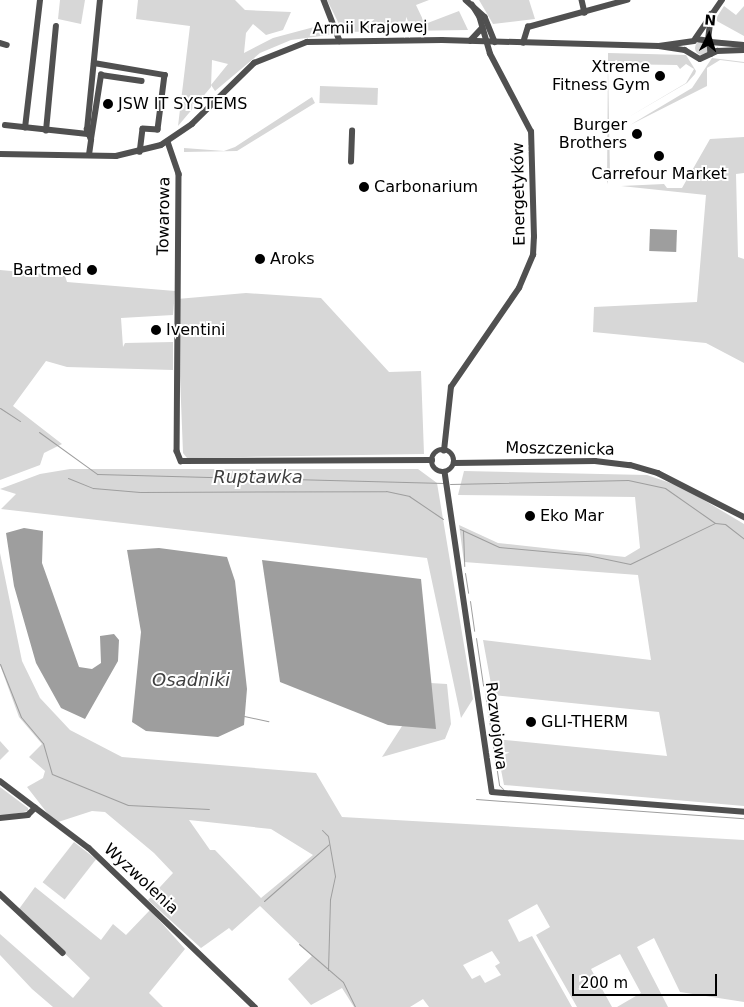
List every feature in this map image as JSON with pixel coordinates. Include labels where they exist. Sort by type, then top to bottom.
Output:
[{"type":"street","points":[[25,128],[40,0]]},
{"type":"street","points":[[91,140],[88,134],[100,0]]},
{"type":"street","points":[[324,0],[340,41]]},
{"type":"street","points":[[466,0],[485,17],[495,42]]},
{"type":"street","points":[[582,0],[586,13]]},
{"type":"street","points":[[599,0],[601,9]]},
{"type":"street","points":[[522,43],[528,27],[601,9],[627,0]]},
{"type":"street","points":[[692,54],[694,40],[722,0]]},
{"type":"street","name":"Energetyków","points":[[444,450],[450,387],[519,288],[533,255],[536,170],[531,132],[472,6]]},
{"type":"street","points":[[711,14],[711,54],[744,50]]},
{"type":"street","points":[[46,130],[56,26]]},
{"type":"street","points":[[470,42],[482,28]]},
{"type":"street","name":"Armii Krajowej","points":[[0,154],[89,156],[140,152],[168,142],[254,63],[288,47],[340,41],[659,46],[694,40],[744,45]]},
{"type":"street","name":"Armii Krajowej","points":[[659,46],[692,54],[700,59],[711,54]]},
{"type":"street","points":[[94,62],[165,75],[158,130],[143,129],[140,152]]},
{"type":"street","points":[[89,156],[101,76],[142,81]]},
{"type":"street","points":[[6,125],[88,134]]},
{"type":"street","points":[[351,162],[352,131]]},
{"type":"street","name":"Towarowa","points":[[168,142],[178,164],[177,454],[180,461],[432,460]]},
{"type":"street","points":[[444,450],[454,463],[445,476],[435,469],[432,460],[444,450]]},
{"type":"street","name":"Moszczenicka","points":[[454,463],[595,460],[630,465],[658,473],[744,517]]},
{"type":"street","name":"Rozwojowa","points":[[445,476],[492,792],[744,812]]},
{"type":"street","name":"Wyzwolenia","points":[[0,781],[89,848],[255,1007]]},
{"type":"street","points":[[0,818],[26,815],[35,808]]},
{"type":"street","points":[[0,894],[62,953]]},
{"type":"shaded area","points":[[60,0],[85,0],[81,24],[58,19]]},
{"type":"shaded area","points":[[138,0],[235,0],[245,10],[291,12],[283,30],[266,35],[253,24],[246,33],[244,53],[273,38],[329,23],[336,34],[291,40],[260,53],[215,91],[211,85],[178,126],[190,26],[136,19]],"holes":[[[212,60],[228,64],[211,85]]]},
{"type":"shaded area","points":[[327,0],[429,0],[416,5],[425,24],[459,11],[468,30],[343,32]]},
{"type":"shaded area","points":[[479,0],[529,0],[535,19],[493,24]]},
{"type":"shaded area","points":[[724,6],[736,15],[744,6],[744,36],[715,20]]},
{"type":"shaded area","points":[[702,41],[707,43],[709,48],[707,53],[702,55],[697,53],[695,48],[697,43]]},
{"type":"shaded area","points":[[608,53],[686,55],[696,71],[687,83],[627,118],[686,83],[694,69],[686,64],[680,69],[677,65],[608,64],[610,175],[607,184]]},
{"type":"shaded area","points":[[712,58],[744,63],[720,60],[707,68],[707,86],[630,125],[692,88]]},
{"type":"shaded area","points":[[320,86],[378,88],[377,105],[319,103]]},
{"type":"shaded area","points":[[312,97],[315,103],[237,151],[184,152],[184,148],[224,151],[235,147]]},
{"type":"shaded area","points":[[744,137],[744,173],[736,174],[738,257],[744,259],[744,363],[706,343],[593,332],[594,307],[697,302],[706,195],[621,186],[664,184],[667,188],[682,188],[710,139]]},
{"type":"shaded area","points":[[0,270],[65,276],[67,282],[175,291],[173,315],[121,318],[123,347],[125,343],[173,342],[173,370],[67,367],[46,361],[13,406],[62,444],[44,453],[40,465],[0,480]]},
{"type":"shaded area","points":[[246,293],[321,298],[389,372],[421,371],[424,454],[187,458],[183,453],[177,299]]},
{"type":"shaded area","points":[[70,469],[418,469],[437,483],[473,699],[461,718],[427,558],[1,509],[16,494],[0,489],[40,474]]},
{"type":"shaded area","points":[[464,471],[647,475],[682,487],[744,524],[744,806],[504,785],[495,739],[667,756],[659,712],[493,695],[483,640],[651,660],[638,575],[464,562],[459,525],[498,543],[625,557],[640,548],[635,497],[458,495]]},
{"type":"shaded area","points":[[0,553],[22,661],[40,698],[70,730],[122,757],[316,773],[342,817],[744,840],[744,1002],[680,992],[654,938],[637,947],[668,1007],[617,1007],[641,993],[620,954],[591,969],[612,1007],[577,1007],[536,935],[550,927],[537,904],[508,920],[519,942],[532,936],[572,1007],[429,1007],[423,999],[410,1007],[354,1007],[342,988],[311,1005],[288,979],[312,956],[260,906],[232,931],[229,928],[201,948],[148,900],[173,873],[154,853],[105,812],[92,811],[55,823],[27,787],[43,778],[45,771],[29,757],[42,744],[19,717],[0,665]],"holes":[[[189,820],[271,829],[313,855],[261,898],[215,850],[210,850]],[[492,951],[500,963],[495,966],[501,975],[485,983],[480,975],[472,979],[463,965]]]},
{"type":"shaded area","points":[[430,683],[447,684],[451,724],[445,739],[382,757]]},
{"type":"shaded area","points":[[0,741],[9,751],[0,760]]},
{"type":"shaded area","points":[[0,787],[28,808],[28,811],[0,817]]},
{"type":"shaded area","points":[[74,842],[96,859],[65,899],[43,882]]},
{"type":"shaded area","points":[[35,887],[101,940],[113,924],[126,935],[150,910],[185,949],[149,993],[163,1007],[53,1007],[32,989],[0,955],[0,934],[73,998],[90,978],[19,909]]},
{"type":"water","points":[[650,229],[677,230],[676,252],[649,251]]},
{"type":"water","points":[[24,528],[43,531],[42,563],[79,667],[92,669],[101,663],[100,636],[114,634],[119,640],[118,661],[85,719],[61,708],[36,663],[14,586],[6,533]]},
{"type":"water","name":"Osadniki","points":[[159,548],[227,557],[235,581],[247,689],[244,725],[218,737],[146,731],[132,722],[141,632],[127,550]]},
{"type":"water","points":[[262,560],[421,579],[436,729],[388,725],[280,682]]},
{"type":"waterway","points":[[0,408],[20,421]]},
{"type":"waterway","points":[[39,432],[97,474],[444,483]]},
{"type":"waterway","name":"Ruptawka","points":[[68,478],[93,488],[140,492],[386,491],[409,496],[443,519]]},
{"type":"waterway","points":[[450,484],[628,480],[665,488],[715,523]]},
{"type":"waterway","name":"Ruptawka","points":[[460,529],[499,547],[587,555],[630,564],[715,523],[725,524],[744,539]]},
{"type":"waterway","points":[[463,530],[464,566]]},
{"type":"waterway","points":[[465,573],[468,593]]},
{"type":"waterway","points":[[470,601],[474,631]]},
{"type":"waterway","points":[[476,638],[483,685]]},
{"type":"waterway","points":[[0,664],[21,717],[43,743],[52,774],[128,805],[209,809]]},
{"type":"waterway","points":[[485,693],[499,785],[503,789]]},
{"type":"waterway","points":[[244,716],[268,721]]},
{"type":"waterway","points":[[476,799],[744,818]]},
{"type":"waterway","points":[[322,830],[328,836],[335,876],[330,899],[328,970]]},
{"type":"waterway","points":[[264,901],[329,844]]},
{"type":"waterway","points":[[299,944],[343,982],[355,1007]]},
{"type":"place","name":"Xtreme Fitness Gym","points":[[660,76]]},
{"type":"place","name":"JSW IT SYSTEMS","points":[[108,104]]},
{"type":"place","name":"Burger Brothers","points":[[637,134]]},
{"type":"place","name":"Carrefour Market","points":[[659,156]]},
{"type":"place","name":"Carbonarium","points":[[364,187]]},
{"type":"place","name":"Aroks","points":[[260,259]]},
{"type":"place","name":"Bartmed","points":[[92,270]]},
{"type":"place","name":"Iventini","points":[[156,330]]},
{"type":"place","name":"Eko Mar","points":[[530,516]]},
{"type":"place","name":"GLI-THERM","points":[[531,722]]}]
